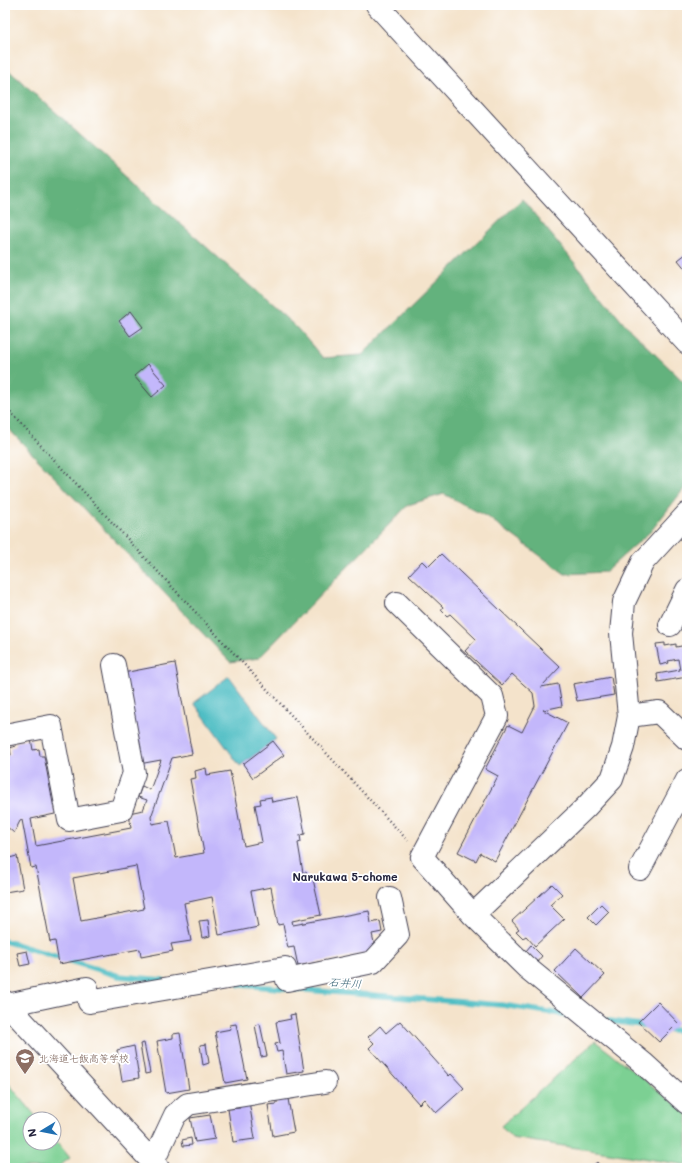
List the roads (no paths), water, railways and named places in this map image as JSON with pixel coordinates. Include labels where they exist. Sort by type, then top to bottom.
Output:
[{"type":"street","points":[[377,5],[687,343]]},
{"type":"street","points":[[474,915],[586,807],[612,779],[623,747],[629,716],[621,633],[624,602],[643,562],[685,520]]},
{"type":"street","points":[[670,625],[687,590]]},
{"type":"street","points":[[397,603],[492,696],[497,716],[422,857],[474,915],[526,967],[643,1063],[687,1102]]},
{"type":"street","points":[[5,735],[51,726],[69,820],[121,810],[134,773],[114,665]]},
{"type":"street","points":[[629,716],[659,712],[687,738]]},
{"type":"street","points":[[640,869],[687,780]]},
{"type":"street","points":[[6,1004],[87,988],[89,1002],[285,968],[287,980],[373,962],[398,935],[390,898]]},
{"type":"street","points":[[6,1004],[155,1165],[174,1115],[188,1104],[325,1082]]},
{"type":"water","points":[[229,676],[276,739],[240,766],[194,703]]},
{"type":"waterway","name":"石井川","points":[[5,941],[119,976],[163,980]]},
{"type":"waterway","name":"石井川","points":[[240,985],[502,1005],[574,1016]]},
{"type":"waterway","name":"石井川","points":[[602,1020],[649,1026]]},
{"type":"waterway","name":"石井川","points":[[665,1029],[687,1032]]},
{"type":"place","name":"北海道七飯高等学校","points":[[25,1075]]},
{"type":"district","name":"Narukawa 5-chome","points":[[345,877]]}]
